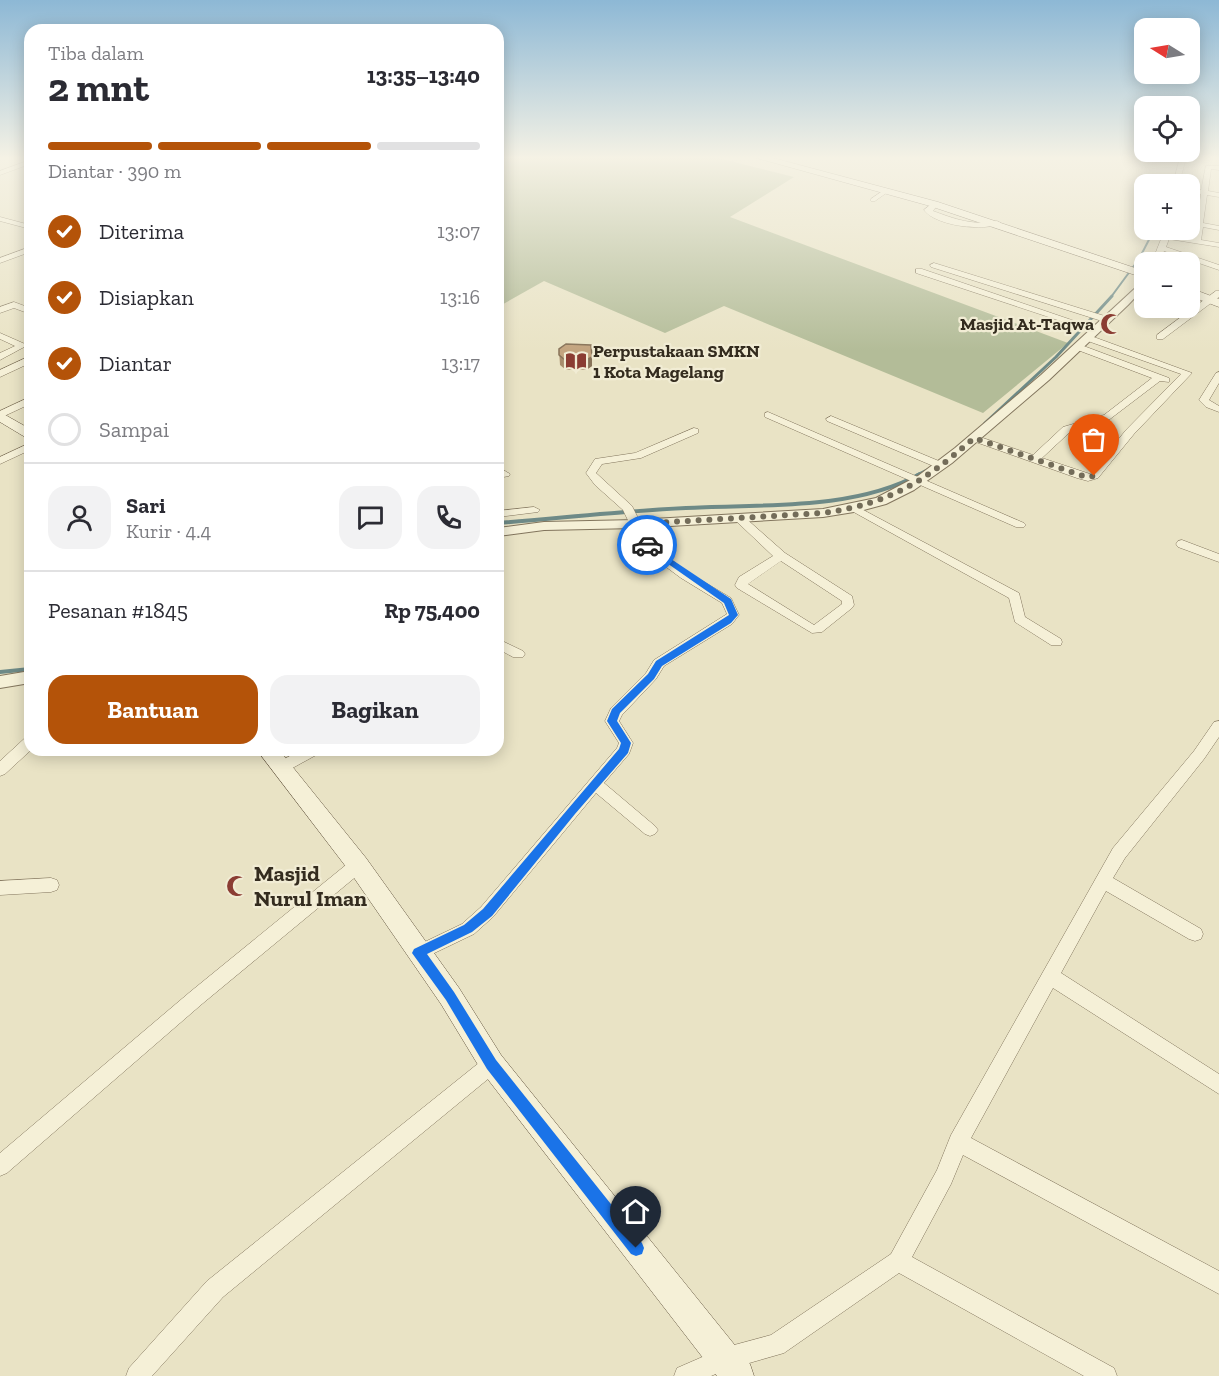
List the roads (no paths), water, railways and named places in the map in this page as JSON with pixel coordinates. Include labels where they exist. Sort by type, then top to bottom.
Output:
[{"type":"main road","points":[[994,222],[1134,273]]},
{"type":"main road","points":[[1200,294],[1216,298]]},
{"type":"main road","points":[[0,415],[24,432]]},
{"type":"main road","points":[[275,759],[358,865],[450,996],[492,1064],[731,1367]]},
{"type":"street","points":[[1197,241],[1201,225],[1219,228]]},
{"type":"street","points":[[1160,252],[1164,240]]},
{"type":"street","points":[[1193,240],[1219,245]]},
{"type":"street","points":[[1162,248],[1219,268]]},
{"type":"street","points":[[0,261],[24,252]]},
{"type":"street","points":[[934,265],[1090,315],[1096,327]]},
{"type":"street","points":[[919,271],[1072,322],[1096,327],[1187,372],[1091,477],[974,438]]},
{"type":"street","points":[[504,531],[634,518],[823,513],[881,501],[912,478],[939,464],[1039,385],[1078,347],[1134,284]]},
{"type":"street","points":[[1160,336],[1216,298]]},
{"type":"street","points":[[0,310],[14,305],[24,308]]},
{"type":"street","points":[[0,336],[22,346],[0,357]]},
{"type":"street","points":[[1078,347],[1176,384]]},
{"type":"street","points":[[0,374],[24,362]]},
{"type":"street","points":[[1035,459],[1067,429],[1107,417],[1158,378]]},
{"type":"street","points":[[1218,379],[1204,400],[1209,405],[1219,408]]},
{"type":"street","points":[[0,415],[24,403]]},
{"type":"street","points":[[768,415],[1020,525]]},
{"type":"street","points":[[831,419],[939,464]]},
{"type":"street","points":[[418,953],[468,929],[487,912],[626,747],[626,743],[612,721],[616,712],[651,676],[659,663],[728,621],[734,615],[727,602],[652,551],[640,534],[634,518],[591,473],[595,464],[604,459],[637,456],[694,431]]},
{"type":"street","points":[[0,460],[24,449]]},
{"type":"street","points":[[854,508],[1015,596],[1019,619],[1056,642]]},
{"type":"street","points":[[504,513],[534,510]]},
{"type":"street","points":[[738,517],[782,556],[848,598],[848,604],[818,629],[812,629],[741,585],[743,580],[782,556]]},
{"type":"street","points":[[1182,543],[1219,558]]},
{"type":"street","points":[[504,646],[518,654]]},
{"type":"street","points":[[0,682],[24,678]]},
{"type":"street","points":[[685,1376],[731,1367],[776,1345],[898,1261],[944,1177],[958,1142],[1119,853],[1199,755],[1219,726]]},
{"type":"street","points":[[3,762],[24,746]]},
{"type":"street","points":[[595,784],[650,830]]},
{"type":"street","points":[[0,1166],[196,998],[358,865]]},
{"type":"street","points":[[1104,881],[1195,934]]},
{"type":"street","points":[[0,888],[51,885]]},
{"type":"street","points":[[1050,976],[1219,1084]]},
{"type":"street","points":[[137,1376],[215,1289],[492,1064]]},
{"type":"street","points":[[958,1142],[1219,1282]]},
{"type":"street","points":[[898,1261],[1106,1376]]},
{"type":"waterway","points":[[1111,297],[1139,259],[1149,240]]},
{"type":"waterway","points":[[985,423],[1056,357],[1112,296]]},
{"type":"waterway","points":[[917,475],[927,470]]},
{"type":"waterway","points":[[504,522],[662,509],[775,505],[836,500],[894,486],[920,474]]},
{"type":"waterway","points":[[0,672],[24,670]]},
{"type":"place","name":"Masjid At-Taqwa","points":[[1111,324]]},
{"type":"place","name":"Perpustakaan SMKN 1 Kota Magelang","points":[[576,361]]},
{"type":"place","name":"Masjid Nurul Iman","points":[[237,886]]}]
